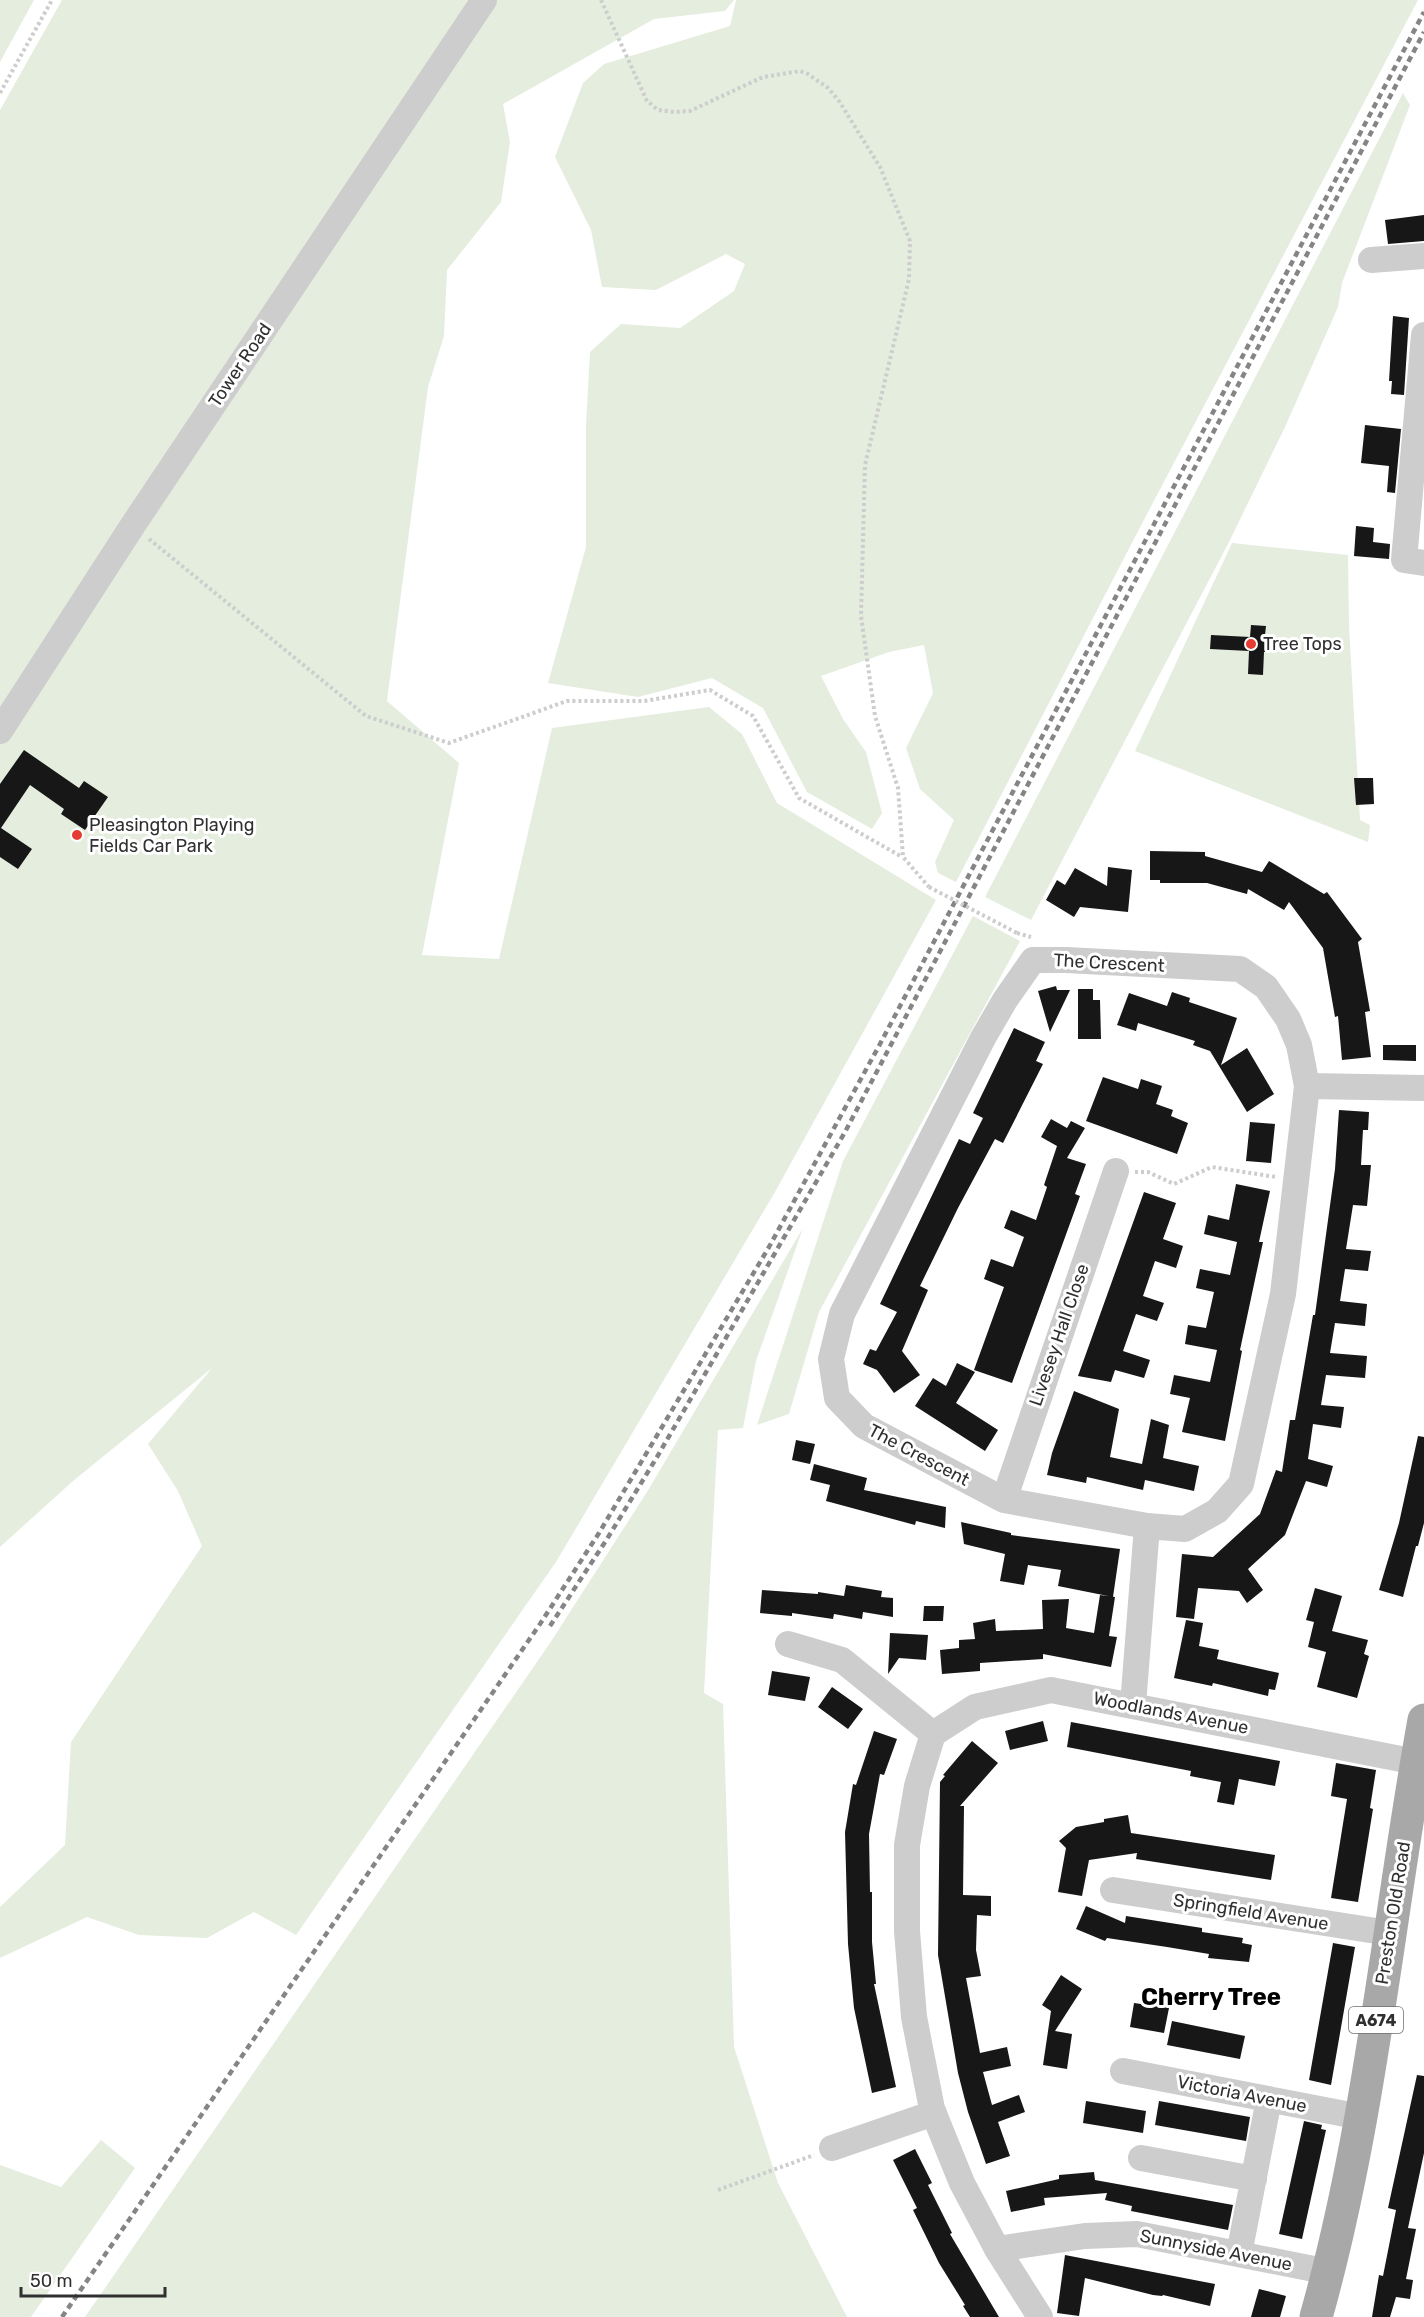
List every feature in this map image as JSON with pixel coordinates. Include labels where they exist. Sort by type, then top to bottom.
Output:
[{"type":"main road","name":"Preston Old Road","points":[[1316,2317],[1329,2272],[1361,2117],[1424,1720]]},
{"type":"street","name":"Tower Road","points":[[0,731],[133,525],[484,0]]},
{"type":"street","points":[[1371,260],[1424,256]]},
{"type":"street","points":[[1424,335],[1404,560],[1424,563]]},
{"type":"street","name":"The Crescent","points":[[1033,960],[1239,969],[1266,987],[1288,1019],[1299,1045],[1307,1086],[1283,1294],[1242,1485],[1216,1511],[1185,1529],[1147,1526],[1004,1500],[864,1426],[837,1398],[831,1359],[842,1314],[983,1038],[1005,1000],[1033,960]]},
{"type":"street","points":[[1307,1086],[1424,1088]]},
{"type":"street","name":"Livesey Hall Close","points":[[1004,1500],[1116,1171]]},
{"type":"street","points":[[1133,1705],[1147,1526]]},
{"type":"street","points":[[788,1644],[842,1660],[933,1734],[917,1786],[907,1845],[907,1931],[914,2017],[934,2113],[962,2183],[997,2249],[1040,2317]]},
{"type":"street","name":"Woodlands Avenue","points":[[933,1734],[975,1707],[1051,1689],[1416,1762]]},
{"type":"street","name":"Springfield Avenue","points":[[1113,1890],[1389,1933]]},
{"type":"street","name":"Victoria Avenue","points":[[1123,2071],[1361,2117]]},
{"type":"street","points":[[1239,2254],[1269,2099]]},
{"type":"street","points":[[832,2148],[934,2113]]},
{"type":"street","points":[[1141,2158],[1254,2179]]},
{"type":"street","name":"Sunnyside Avenue","points":[[997,2249],[1085,2236],[1137,2234],[1329,2272]]},
{"type":"path","points":[[0,93],[52,0]]},
{"type":"path","points":[[601,0],[647,102],[658,110],[690,111],[763,77],[800,71],[828,88],[880,167],[910,241],[909,279],[865,465],[861,616],[876,716],[898,788],[903,857]]},
{"type":"path","points":[[133,525],[366,716],[449,742],[567,701],[644,701],[710,690],[753,716],[799,798],[903,857],[929,887],[1017,933]]},
{"type":"path","points":[[1116,1171],[1148,1172],[1174,1184],[1212,1167],[1296,1180]]},
{"type":"path","points":[[718,2190],[832,2148]]},
{"type":"green space","points":[[0,0],[34,0],[0,62]]},
{"type":"green space","points":[[62,0],[734,0],[725,11],[654,19],[503,104],[510,142],[501,202],[447,270],[444,336],[428,387],[387,701],[459,763],[422,955],[499,959],[552,728],[709,707],[742,734],[777,803],[936,900],[775,1192],[556,1562],[296,1935],[254,1912],[207,1938],[139,1935],[87,1917],[0,1958],[0,1907],[65,1845],[71,1742],[202,1546],[178,1491],[148,1444],[212,1368],[73,1481],[0,1547],[0,110]]},
{"type":"green space","points":[[736,0],[1418,0],[956,882],[938,873],[935,862],[954,820],[920,789],[906,748],[933,693],[924,645],[889,652],[821,676],[843,719],[866,752],[882,813],[872,829],[807,792],[763,708],[712,678],[638,697],[548,683],[586,547],[586,425],[590,352],[621,324],[680,328],[734,291],[745,264],[726,254],[656,290],[602,287],[591,230],[555,157],[583,83],[604,64],[730,26]]},
{"type":"green space","points":[[1403,93],[1410,105],[1342,283],[1338,307],[1285,427],[1229,542],[1031,920],[985,897]]},
{"type":"green space","points":[[1232,543],[1348,555],[1349,626],[1360,820],[1370,825],[1368,842],[1135,751]]},
{"type":"green space","points":[[973,916],[1020,941],[819,1312],[789,1414],[757,1425],[843,1161]]},
{"type":"green space","points":[[803,1228],[756,1361],[743,1428],[718,1430],[704,1693],[723,1704],[734,2047],[778,2183],[847,2317],[85,2317],[550,1643],[647,1492]]},
{"type":"green space","points":[[101,2140],[135,2168],[31,2317],[0,2317],[0,2165],[61,2187]]},
{"type":"building","points":[[1424,215],[1424,241],[1388,244],[1385,220]]},
{"type":"building","points":[[1393,316],[1409,318],[1404,395],[1391,394],[1392,381],[1389,381]]},
{"type":"building","points":[[1365,425],[1401,429],[1395,493],[1387,492],[1389,466],[1361,463]]},
{"type":"building","points":[[1356,526],[1374,528],[1373,542],[1390,544],[1389,559],[1354,556]]},
{"type":"building","name":"Tree Tops","points":[[1251,625],[1266,626],[1265,635],[1270,635],[1269,652],[1264,652],[1263,675],[1248,674],[1249,651],[1210,649],[1211,635],[1250,637]]},
{"type":"building","points":[[24,750],[79,788],[84,781],[108,797],[85,830],[61,814],[64,809],[30,785],[1,828],[32,849],[18,869],[0,857],[0,784]]},
{"type":"building","points":[[1354,778],[1373,778],[1374,804],[1356,805]]},
{"type":"building","points":[[1150,851],[1205,852],[1205,856],[1262,872],[1269,861],[1324,894],[1327,892],[1362,939],[1358,942],[1370,1011],[1365,1012],[1371,1057],[1342,1060],[1338,1016],[1335,1017],[1323,948],[1289,902],[1284,910],[1248,889],[1247,894],[1207,883],[1160,883],[1160,880],[1150,880]]},
{"type":"building","points":[[1108,867],[1132,870],[1128,912],[1080,907],[1074,917],[1046,900],[1057,880],[1065,885],[1075,868],[1107,886]]},
{"type":"building","points":[[1056,986],[1057,990],[1070,990],[1050,1032],[1038,991]]},
{"type":"building","points":[[1078,989],[1093,989],[1093,1000],[1100,1000],[1101,1039],[1078,1039]]},
{"type":"building","points":[[1172,992],[1190,998],[1189,1002],[1237,1018],[1221,1065],[1247,1048],[1274,1094],[1247,1112],[1210,1051],[1193,1045],[1195,1041],[1138,1023],[1136,1031],[1117,1025],[1129,993],[1167,1006]]},
{"type":"building","points":[[1014,1028],[1045,1042],[1036,1061],[1043,1064],[1003,1143],[995,1139],[920,1286],[928,1290],[902,1351],[920,1375],[894,1393],[877,1370],[863,1364],[870,1349],[876,1351],[897,1312],[880,1304],[959,1139],[970,1144],[983,1118],[973,1113]]},
{"type":"building","points":[[1383,1045],[1416,1045],[1416,1061],[1383,1060]]},
{"type":"building","points":[[1103,1077],[1138,1089],[1141,1079],[1162,1086],[1156,1104],[1173,1110],[1171,1116],[1188,1123],[1177,1154],[1086,1121]]},
{"type":"building","points":[[1339,1110],[1369,1112],[1368,1130],[1363,1130],[1361,1165],[1371,1165],[1367,1206],[1353,1205],[1346,1249],[1371,1251],[1368,1271],[1345,1269],[1340,1301],[1367,1304],[1365,1326],[1335,1323],[1330,1353],[1367,1356],[1365,1378],[1326,1375],[1321,1405],[1344,1407],[1341,1428],[1313,1424],[1308,1459],[1333,1466],[1327,1487],[1306,1481],[1285,1535],[1248,1569],[1263,1590],[1247,1603],[1239,1591],[1198,1588],[1194,1619],[1176,1617],[1182,1554],[1213,1557],[1260,1514],[1276,1470],[1282,1472],[1290,1420],[1295,1420],[1313,1315],[1315,1315],[1335,1169]]},
{"type":"building","points":[[1051,1119],[1067,1128],[1071,1121],[1085,1128],[1067,1158],[1086,1164],[1075,1194],[1080,1196],[1012,1383],[974,1370],[1004,1287],[984,1279],[991,1259],[1013,1267],[1024,1237],[1004,1228],[1011,1210],[1036,1220],[1047,1187],[1044,1185],[1057,1146],[1041,1137]]},
{"type":"building","points":[[1250,1122],[1275,1124],[1271,1163],[1246,1161]]},
{"type":"building","points":[[1236,1184],[1270,1191],[1259,1242],[1263,1242],[1240,1350],[1242,1351],[1225,1441],[1182,1432],[1190,1398],[1170,1394],[1174,1375],[1210,1382],[1217,1350],[1185,1344],[1188,1325],[1206,1328],[1214,1292],[1196,1288],[1200,1269],[1230,1275],[1237,1242],[1204,1234],[1208,1215],[1229,1220]]},
{"type":"building","points":[[1144,1192],[1176,1203],[1163,1239],[1183,1246],[1176,1268],[1155,1261],[1143,1296],[1164,1303],[1157,1321],[1136,1314],[1123,1351],[1150,1360],[1144,1378],[1115,1370],[1111,1382],[1078,1376]]},
{"type":"building","points":[[957,1363],[975,1372],[956,1403],[998,1430],[985,1451],[915,1406],[933,1378],[946,1386]]},
{"type":"building","points":[[1074,1391],[1119,1409],[1110,1457],[1142,1464],[1151,1419],[1169,1425],[1163,1458],[1199,1466],[1194,1491],[1145,1480],[1143,1490],[1087,1477],[1086,1483],[1047,1475],[1052,1453]]},
{"type":"building","points":[[1418,1436],[1424,1437],[1424,1523],[1403,1597],[1379,1590],[1399,1523]]},
{"type":"building","points":[[796,1440],[815,1444],[810,1464],[792,1460]]},
{"type":"building","points":[[814,1464],[867,1478],[864,1490],[946,1507],[945,1528],[916,1521],[915,1525],[826,1501],[830,1485],[810,1480]]},
{"type":"building","points":[[961,1522],[1011,1533],[1011,1535],[1120,1549],[1113,1597],[1058,1586],[1061,1570],[1028,1565],[1024,1585],[1000,1581],[1005,1554],[964,1544]]},
{"type":"building","points":[[846,1585],[882,1591],[881,1597],[893,1598],[893,1617],[863,1612],[862,1619],[834,1614],[833,1619],[792,1613],[792,1616],[760,1613],[762,1590],[818,1594],[818,1592],[844,1596]]},
{"type":"building","points":[[1315,1588],[1342,1596],[1332,1631],[1368,1640],[1364,1654],[1369,1656],[1357,1698],[1317,1687],[1326,1652],[1308,1647],[1314,1622],[1306,1620]]},
{"type":"building","points":[[1100,1595],[1115,1597],[1109,1636],[1117,1637],[1111,1667],[1043,1654],[1043,1659],[980,1663],[980,1671],[942,1674],[940,1650],[959,1648],[959,1640],[975,1639],[973,1623],[995,1619],[996,1631],[1043,1629],[1042,1600],[1069,1599],[1066,1628],[1094,1633]]},
{"type":"building","points":[[924,1606],[944,1606],[943,1621],[923,1621]]},
{"type":"building","points":[[1186,1620],[1203,1623],[1199,1646],[1219,1650],[1217,1659],[1279,1673],[1275,1690],[1269,1689],[1268,1696],[1213,1683],[1212,1686],[1174,1678]]},
{"type":"building","points":[[890,1633],[928,1635],[926,1660],[899,1658],[888,1674]]},
{"type":"building","points":[[772,1671],[810,1677],[805,1701],[768,1695]]},
{"type":"building","points":[[832,1687],[863,1709],[848,1729],[818,1707]]},
{"type":"building","points":[[1043,1721],[1048,1741],[1010,1750],[1005,1731]]},
{"type":"building","points":[[1071,1722],[1280,1761],[1275,1786],[1239,1779],[1234,1805],[1217,1802],[1221,1782],[1190,1776],[1191,1771],[1067,1747]]},
{"type":"building","points":[[874,1731],[897,1739],[884,1775],[880,1774],[869,1834],[872,1942],[876,1984],[874,1984],[896,2087],[872,2093],[854,2008],[848,1944],[845,1832],[853,1784],[856,1785]]},
{"type":"building","points":[[972,1741],[998,1763],[960,1806],[964,1806],[963,1895],[991,1896],[991,1916],[977,1915],[976,1950],[981,1976],[966,1978],[980,2053],[1007,2047],[1011,2066],[983,2072],[992,2105],[1019,2095],[1025,2112],[998,2122],[1010,2156],[986,2164],[968,2112],[958,2073],[938,1955],[940,1782],[945,1776],[943,1775]]},
{"type":"building","points":[[1336,1763],[1376,1770],[1370,1808],[1373,1809],[1358,1902],[1331,1898],[1347,1799],[1331,1796]]},
{"type":"building","points":[[1128,1815],[1131,1833],[1275,1855],[1271,1880],[1136,1859],[1137,1853],[1089,1860],[1082,1896],[1058,1892],[1066,1848],[1059,1841],[1076,1827]]},
{"type":"building","points":[[1086,1906],[1125,1923],[1126,1916],[1202,1928],[1202,1932],[1243,1938],[1242,1943],[1252,1945],[1249,1962],[1208,1958],[1209,1954],[1107,1938],[1105,1941],[1076,1929]]},
{"type":"building","points":[[1333,1943],[1355,1947],[1331,2085],[1309,2080]]},
{"type":"building","points":[[1061,1975],[1082,1989],[1055,2031],[1072,2034],[1067,2069],[1043,2065],[1051,2011],[1042,2005]]},
{"type":"building","points":[[1134,2003],[1169,2008],[1164,2033],[1130,2027]]},
{"type":"building","points":[[1172,2021],[1245,2036],[1240,2059],[1167,2045]]},
{"type":"building","points":[[1417,2075],[1424,2076],[1424,2153],[1408,2228],[1416,2229],[1406,2279],[1413,2280],[1410,2299],[1396,2297],[1390,2317],[1372,2317],[1379,2275],[1383,2276],[1396,2210],[1388,2208]]},
{"type":"building","points":[[1086,2101],[1146,2111],[1143,2133],[1083,2123]]},
{"type":"building","points":[[1159,2101],[1250,2117],[1246,2141],[1155,2125]]},
{"type":"building","points":[[1304,2121],[1322,2125],[1321,2129],[1326,2130],[1302,2239],[1279,2234]]},
{"type":"building","points":[[915,2149],[932,2183],[928,2185],[952,2233],[950,2234],[999,2317],[970,2317],[939,2263],[913,2210],[917,2208],[893,2160]]},
{"type":"building","points":[[1094,2172],[1095,2180],[1233,2205],[1228,2230],[1131,2211],[1132,2206],[1105,2200],[1107,2193],[1044,2198],[1045,2205],[1011,2212],[1006,2191],[1059,2179],[1059,2175]]},
{"type":"building","points":[[1065,2255],[1215,2284],[1210,2306],[1085,2278],[1079,2316],[1057,2313]]},
{"type":"building","points":[[1259,2289],[1286,2296],[1280,2317],[1251,2317]]},
{"type":"railway","points":[[62,2317],[540,1624],[599,1533],[769,1247],[880,1044],[1424,12]]},
{"type":"railway","points":[[550,1626],[657,1457],[845,1132],[1424,32]]},
{"type":"place","name":"Tree Tops","points":[[1251,644]]},
{"type":"place","name":"Pleasington Playing Fields Car Park","points":[[77,835]]},
{"type":"district","name":"Cherry Tree","points":[[1211,1997]]}]
